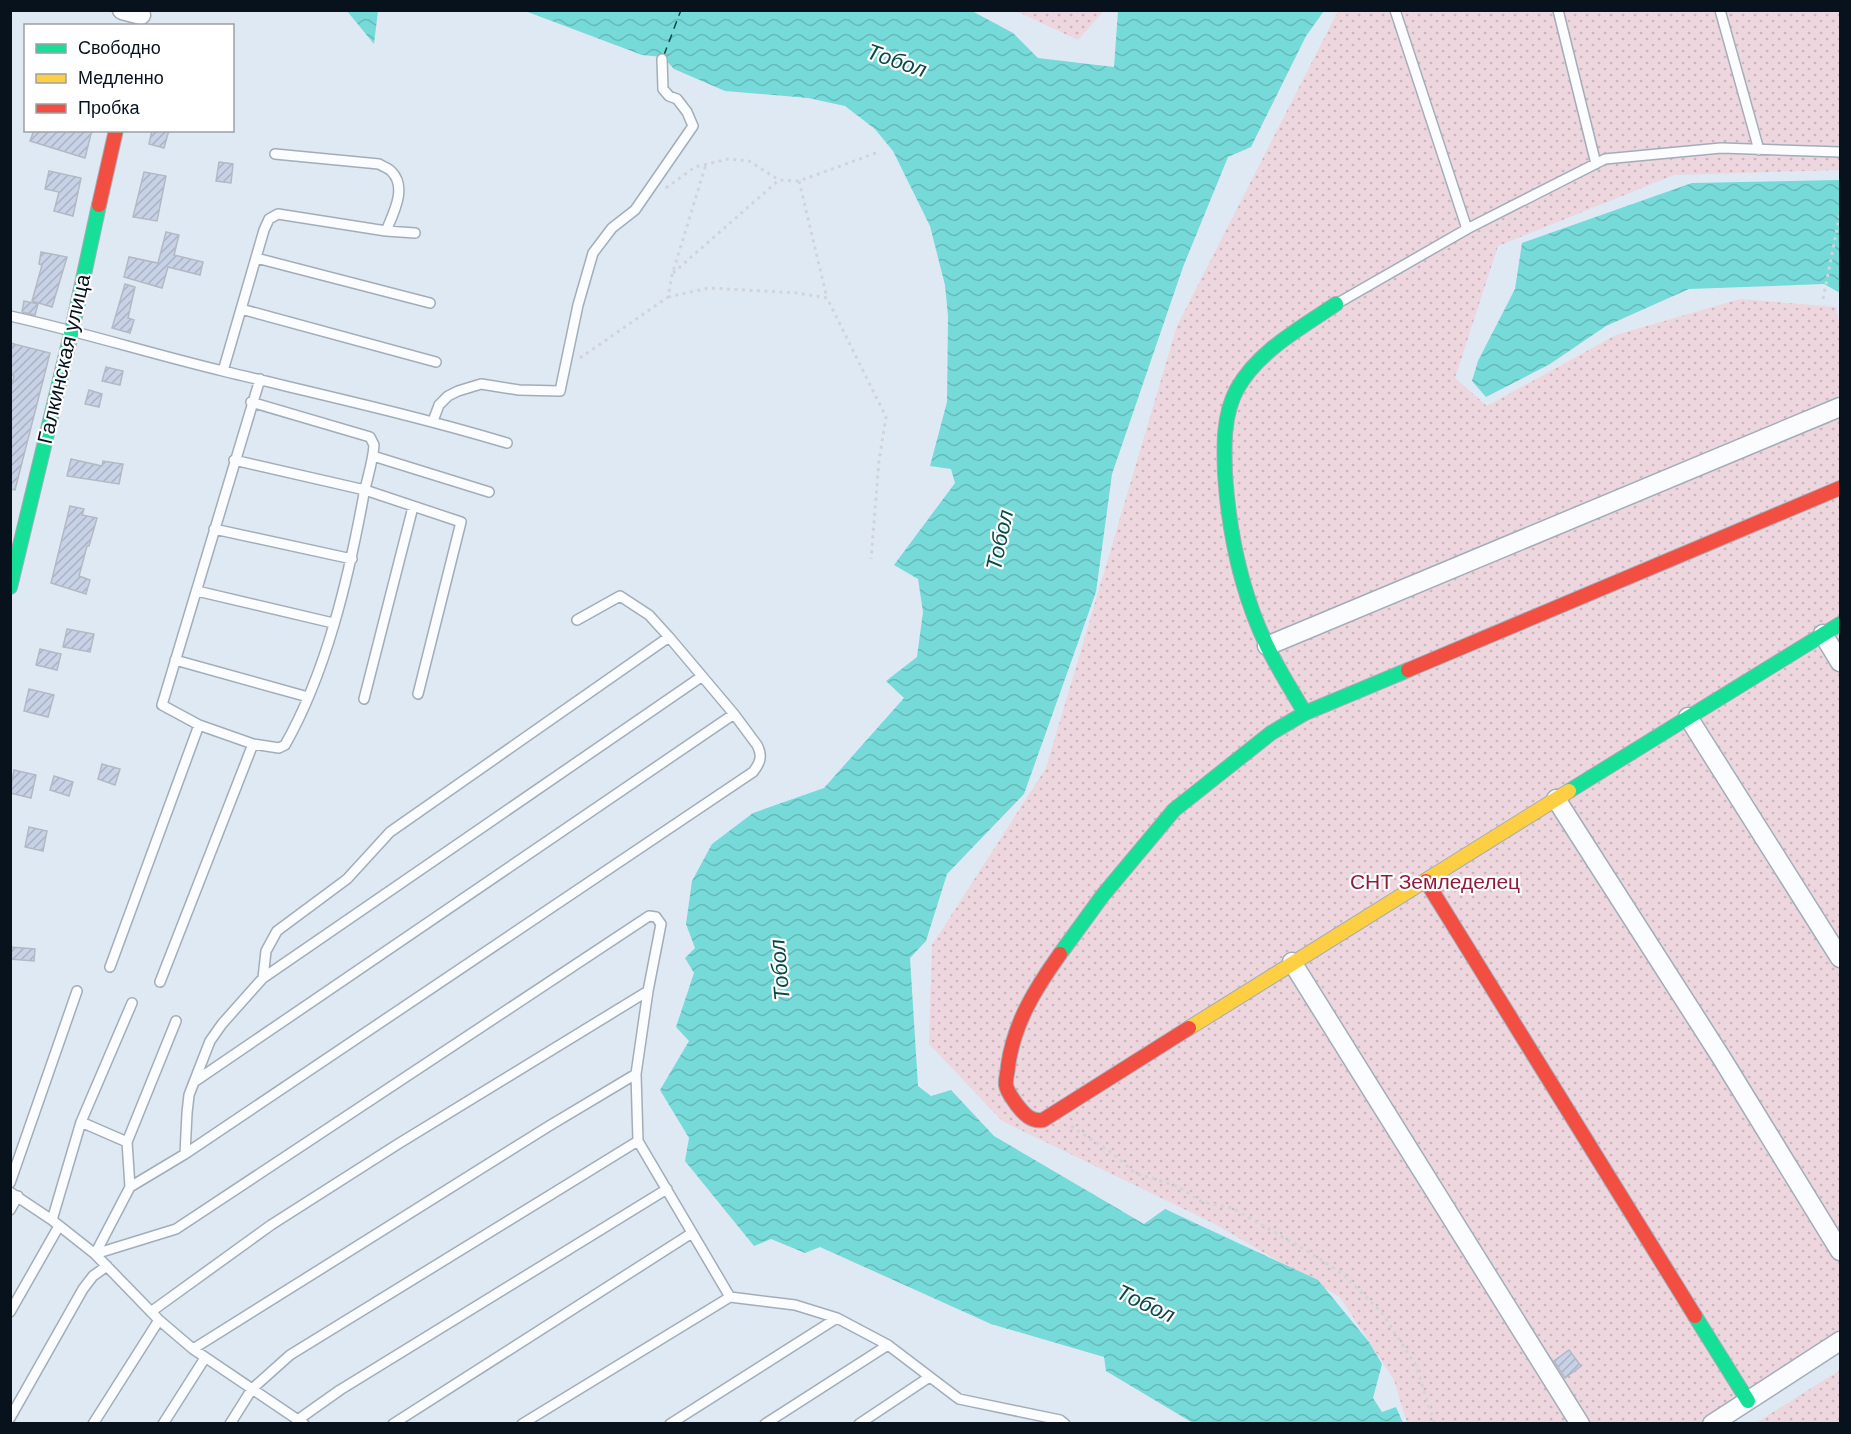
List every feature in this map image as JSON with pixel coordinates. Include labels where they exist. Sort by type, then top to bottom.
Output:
[{"type":"street","points":[[122,10],[141,17]]},
{"type":"street","name":"Галкинская улица","points":[[10,587],[72,330],[116,132]]},
{"type":"street","points":[[1305,713],[1267,646],[1239,572],[1229,529],[1224,429],[1237,389],[1260,360],[1336,304]]},
{"type":"street","points":[[1267,646],[1840,407]]},
{"type":"street","points":[[1840,488],[1305,713],[1271,734],[1174,810],[1103,895],[1035,989],[1020,1019],[1010,1053],[1006,1085],[1019,1108],[1031,1120],[1042,1120],[1292,962],[1840,624]]},
{"type":"street","points":[[1823,634],[1840,662]]},
{"type":"street","points":[[1688,717],[1840,958]]},
{"type":"street","points":[[1556,799],[1721,1057],[1840,1251]]},
{"type":"street","points":[[1426,881],[1748,1401]]},
{"type":"street","points":[[1292,962],[1580,1424]]},
{"type":"street","points":[[1712,1424],[1840,1341]]},
{"type":"lane","points":[[1395,10],[1467,229]]},
{"type":"lane","points":[[1558,10],[1596,164]]},
{"type":"lane","points":[[1720,10],[1759,150]]},
{"type":"lane","points":[[433,421],[439,405],[448,396],[480,384],[519,390],[560,391],[578,305],[593,253],[612,228],[635,210],[693,126],[687,112],[677,99],[669,96],[663,89],[662,59]]},
{"type":"lane","points":[[1336,304],[1467,229],[1605,159],[1721,148],[1840,152]]},
{"type":"lane","points":[[275,154],[378,164],[391,170],[399,183],[397,202],[386,231]]},
{"type":"lane","points":[[223,371],[269,219],[278,214],[386,231],[415,233]]},
{"type":"lane","points":[[256,258],[430,303]]},
{"type":"lane","points":[[241,309],[436,362]]},
{"type":"lane","points":[[10,316],[72,330],[223,371],[433,421],[507,443]]},
{"type":"lane","points":[[251,402],[370,437],[374,445],[374,456],[352,559],[333,623],[308,697],[285,745],[279,748],[253,744],[199,725],[162,705],[251,402],[260,379]]},
{"type":"lane","points":[[374,456],[489,492]]},
{"type":"lane","points":[[234,460],[365,490],[461,522],[418,694]]},
{"type":"lane","points":[[364,699],[413,507]]},
{"type":"lane","points":[[214,528],[352,559]]},
{"type":"lane","points":[[197,591],[333,623]]},
{"type":"lane","points":[[130,1186],[185,1154],[753,772],[758,765],[760,751],[734,714],[649,615],[620,596],[577,620]]},
{"type":"lane","points":[[263,978],[266,951],[277,931],[347,879],[390,832],[669,637]]},
{"type":"lane","points":[[175,660],[308,697]]},
{"type":"lane","points":[[185,1154],[189,1095],[210,1041],[263,978],[701,677]]},
{"type":"lane","points":[[194,1082],[734,714]]},
{"type":"lane","points":[[110,967],[199,725]]},
{"type":"lane","points":[[160,982],[253,744]]},
{"type":"lane","points":[[95,1254],[176,1229],[649,916],[656,917],[661,924],[648,991],[636,1074],[638,1141],[730,1298]]},
{"type":"lane","points":[[10,1183],[77,991]]},
{"type":"lane","points":[[152,1311],[280,1218],[648,991]]},
{"type":"lane","points":[[10,1312],[55,1223],[81,1122],[132,1003]]},
{"type":"lane","points":[[95,1254],[130,1186],[128,1142],[176,1021]]},
{"type":"lane","points":[[193,1349],[636,1074]]},
{"type":"lane","points":[[81,1122],[128,1142]]},
{"type":"lane","points":[[230,1424],[252,1389],[290,1354],[638,1141]]},
{"type":"lane","points":[[10,1210],[14,1194],[95,1254],[159,1320],[193,1349],[300,1422],[340,1390],[667,1189]]},
{"type":"lane","points":[[393,1424],[692,1233]]},
{"type":"lane","points":[[10,1418],[83,1289],[93,1276],[108,1266]]},
{"type":"lane","points":[[522,1424],[730,1298],[795,1305],[837,1318],[888,1345],[928,1378],[959,1399],[1060,1420],[1065,1424]]},
{"type":"lane","points":[[670,1424],[837,1318]]},
{"type":"lane","points":[[93,1424],[159,1320]]},
{"type":"lane","points":[[765,1424],[888,1345]]},
{"type":"lane","points":[[163,1424],[205,1358]]},
{"type":"lane","points":[[859,1424],[928,1378]]},
{"type":"path","points":[[664,189],[695,167],[728,159],[749,161],[779,180],[799,181],[876,153]]},
{"type":"path","points":[[668,297],[672,275],[706,164]]},
{"type":"path","points":[[672,275],[779,180]]},
{"type":"path","points":[[799,181],[827,298],[886,417],[879,461],[872,559]]},
{"type":"path","points":[[1823,299],[1840,214]]},
{"type":"path","points":[[566,368],[668,297],[710,288],[798,293],[827,298]]},
{"type":"path","points":[[1052,1114],[1112,1153],[1135,1173],[1177,1186],[1202,1202],[1232,1208],[1344,1275],[1382,1313],[1415,1364],[1435,1424]]},
{"type":"green space","points":[[1016,11],[1104,11],[1078,40]]},
{"type":"green space","name":"СНТ Земледелец","points":[[1338,11],[1840,11],[1840,170],[1674,175],[1498,246],[1455,378],[1487,406],[1616,335],[1740,299],[1836,307],[1840,324],[1840,1351],[1721,1423],[1407,1423],[1394,1380],[1340,1297],[1213,1223],[1002,1121],[929,1044],[932,945],[1046,768],[1177,326]]},
{"type":"green space","points":[[1840,1370],[1840,1423],[1756,1423]]},
{"type":"water","points":[[347,11],[378,11],[374,44]]},
{"type":"water","name":"Тобол","points":[[525,11],[972,11],[1013,33],[1038,58],[1114,67],[1118,11],[1324,11],[1306,36],[1251,147],[1228,157],[1183,267],[1112,474],[1096,592],[1024,794],[947,874],[926,941],[910,958],[918,1086],[931,1096],[951,1090],[994,1136],[1144,1224],[1165,1209],[1318,1280],[1369,1342],[1382,1364],[1373,1398],[1382,1412],[1396,1407],[1403,1423],[1193,1423],[1106,1371],[1104,1357],[991,1324],[820,1247],[805,1253],[771,1239],[754,1246],[685,1161],[689,1138],[660,1090],[689,1041],[676,1027],[694,973],[685,958],[695,948],[686,924],[692,881],[712,844],[753,813],[824,788],[904,698],[886,681],[917,657],[923,612],[918,579],[894,565],[955,483],[951,469],[930,466],[947,402],[948,316],[945,285],[930,226],[893,151],[875,129],[845,106],[808,98],[725,91],[674,69],[663,57],[642,55]]},
{"type":"water","points":[[1840,180],[1840,293],[1824,284],[1689,289],[1606,326],[1550,364],[1486,397],[1472,381],[1478,361],[1515,289],[1522,243],[1692,183]]},
{"type":"building","points":[[33,132],[92,132],[85,158],[30,141]]},
{"type":"building","points":[[152,132],[168,132],[164,148],[149,144]]},
{"type":"building","points":[[219,162],[233,164],[231,183],[216,181]]},
{"type":"building","points":[[49,171],[81,178],[73,216],[54,211],[59,192],[45,189]]},
{"type":"building","points":[[144,172],[166,176],[157,221],[133,217]]},
{"type":"building","points":[[166,232],[179,235],[174,255],[203,262],[200,275],[168,267],[162,288],[124,277],[129,257],[158,263]]},
{"type":"building","points":[[41,252],[67,257],[52,307],[32,301],[42,265],[39,264]]},
{"type":"building","points":[[125,284],[135,287],[128,318],[134,320],[130,333],[112,328]]},
{"type":"building","points":[[24,301],[38,304],[35,315],[22,312]]},
{"type":"building","points":[[10,343],[50,353],[15,490],[10,489],[10,389],[14,376],[10,375]]},
{"type":"building","points":[[106,367],[123,371],[120,385],[102,381]]},
{"type":"building","points":[[89,390],[102,394],[99,407],[85,404]]},
{"type":"building","points":[[71,459],[102,466],[103,461],[123,464],[119,484],[67,476]]},
{"type":"building","points":[[70,506],[84,509],[82,515],[97,518],[79,576],[90,580],[86,594],[51,583]]},
{"type":"building","points":[[67,629],[94,634],[90,652],[63,647]]},
{"type":"building","points":[[40,649],[61,654],[57,670],[36,665]]},
{"type":"building","points":[[29,689],[54,695],[48,717],[24,711]]},
{"type":"building","points":[[102,764],[120,769],[115,785],[98,779]]},
{"type":"building","points":[[14,770],[36,775],[31,798],[10,793]]},
{"type":"building","points":[[54,776],[73,782],[69,796],[50,790]]},
{"type":"building","points":[[29,827],[47,831],[43,851],[25,847]]},
{"type":"building","points":[[10,947],[35,949],[34,961],[10,959]]},
{"type":"building","points":[[1569,1350],[1581,1366],[1565,1378],[1554,1361]]},
{"type":"ferry route","points":[[664,55],[681,10]]},
{"type":"traffic: fast","points":[[10,587],[72,330],[99,205]]},
{"type":"traffic: fast","points":[[1305,713],[1267,646],[1243,584],[1233,541],[1227,496],[1225,431],[1232,399],[1256,363],[1281,341],[1336,304]]},
{"type":"traffic: fast","points":[[1569,791],[1840,624]]},
{"type":"traffic: fast","points":[[1060,954],[1103,895],[1174,810],[1271,733],[1305,713],[1408,670]]},
{"type":"traffic: fast","points":[[1695,1316],[1748,1401]]},
{"type":"traffic: slow","points":[[1189,1028],[1569,791]]},
{"type":"traffic: jam","points":[[99,205],[116,132]]},
{"type":"traffic: jam","points":[[1408,670],[1840,488]]},
{"type":"traffic: jam","points":[[1426,881],[1695,1316]]},
{"type":"traffic: jam","points":[[1060,954],[1042,980],[1020,1021],[1008,1066],[1006,1083],[1008,1090],[1012,1098],[1031,1119],[1043,1120],[1189,1028]]}]
